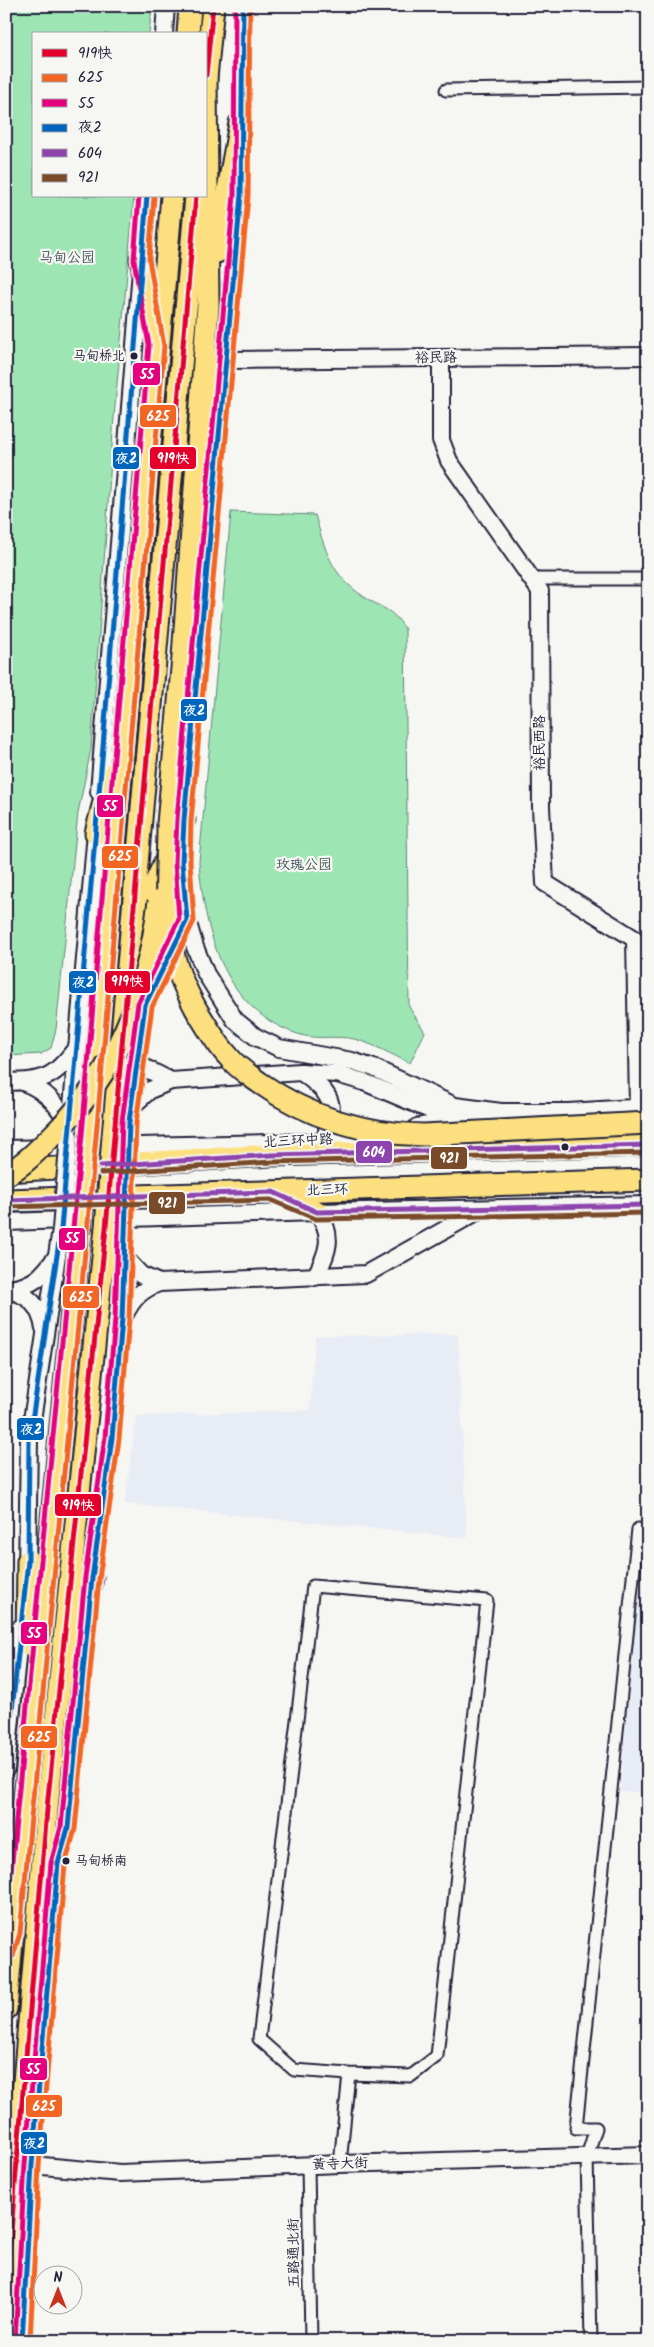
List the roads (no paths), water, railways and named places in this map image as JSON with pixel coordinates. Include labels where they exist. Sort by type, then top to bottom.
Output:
[{"type":"highway","points":[[188,32],[190,6]]},
{"type":"highway","points":[[208,57],[213,6]]},
{"type":"highway","points":[[208,306],[240,123]]},
{"type":"highway","points":[[6,2009],[71,1229],[76,1133],[127,708],[157,345],[172,198]]},
{"type":"highway","points":[[6,2293],[48,1798],[116,1228],[125,1125],[129,967],[196,198]]},
{"type":"highway","points":[[207,198],[208,306],[183,657],[176,822],[167,914],[175,960],[190,996],[203,1021],[229,1058],[278,1096],[312,1113],[351,1126],[394,1135],[424,1135],[645,1112]]},
{"type":"highway","points":[[141,259],[157,345]]},
{"type":"highway","points":[[96,833],[127,708]]},
{"type":"highway","points":[[132,933],[176,822]]},
{"type":"highway","points":[[6,1175],[20,1167],[57,1131],[83,1101],[108,1067],[128,1027],[139,993],[156,922],[176,822]]},
{"type":"highway","points":[[272,1155],[316,1142]]},
{"type":"highway","points":[[6,1172],[272,1155],[648,1145]]},
{"type":"highway","name":"北三环","points":[[6,1200],[648,1180]]},
{"type":"highway","points":[[273,1192],[317,1212]]},
{"type":"highway","points":[[24,1798],[28,1561]]},
{"type":"highway","points":[[48,1798],[92,1578]]},
{"type":"highway","points":[[6,1954],[13,1932]]},
{"type":"main road","points":[[164,32],[166,6]]},
{"type":"main road","points":[[243,6],[240,123],[241,196],[176,822],[182,862],[187,920],[195,948],[219,997],[235,1020],[256,1037],[279,1048],[352,1061],[374,1068],[456,1106],[501,1112]]},
{"type":"main road","points":[[76,1133],[77,1047],[147,198]]},
{"type":"main road","name":"裕民路","points":[[224,360],[648,356]]},
{"type":"main road","name":"裕民西路","points":[[441,358],[441,440],[449,461],[540,591],[540,807],[544,883],[635,939],[642,978],[645,1112]]},
{"type":"main road","points":[[125,1125],[145,1004],[187,920]]},
{"type":"main road","points":[[6,1082],[23,1082],[55,1074],[77,1047]]},
{"type":"main road","points":[[137,1061],[145,1068],[171,1080]]},
{"type":"main road","points":[[125,1125],[150,1090],[171,1080],[300,1072],[337,1074],[364,1082],[456,1121]]},
{"type":"main road","points":[[300,1072],[324,1089],[330,1102],[331,1114],[327,1128],[316,1142]]},
{"type":"main road","points":[[23,1082],[44,1092],[54,1102],[76,1133]]},
{"type":"main road","name":"北三环中路","points":[[6,1149],[316,1142],[456,1121],[501,1112],[645,1112]]},
{"type":"main road","points":[[6,1222],[317,1212],[648,1205]]},
{"type":"main road","points":[[122,1320],[133,1298],[145,1289],[159,1283],[366,1274],[482,1208]]},
{"type":"main road","points":[[316,1277],[328,1248],[325,1222],[317,1212]]},
{"type":"main road","points":[[22,2341],[32,2166],[58,1864],[68,1828],[92,1578],[112,1438],[122,1320],[124,1257],[116,1228]]},
{"type":"main road","points":[[6,1290],[27,1286],[38,1278],[58,1254],[71,1229]]},
{"type":"main road","points":[[6,1768],[28,1561],[29,1440],[58,1254]]},
{"type":"main road","points":[[124,1257],[141,1275],[159,1283]]},
{"type":"main road","points":[[6,1290],[19,1292],[27,1296],[37,1306],[43,1322],[45,1335]]},
{"type":"main road","name":"黄寺大街","points":[[32,2166],[120,2174],[308,2165],[648,2155]]},
{"type":"street","points":[[446,90],[648,87]]},
{"type":"street","points":[[531,579],[648,579]]},
{"type":"street","points":[[592,2341],[587,2156],[596,2128],[576,2128],[638,1529]]},
{"type":"street","points":[[314,1586],[487,1601],[437,2056],[411,2076],[349,2074],[294,2070],[259,2039],[314,1586]]},
{"type":"street","points":[[340,2164],[349,2074]]},
{"type":"street","name":"五路通北街","points":[[308,2165],[311,2341]]},
{"type":"place","name":"马甸桥北","points":[[134,356]]},
{"type":"place","name":"马甸桥南","points":[[66,1861]]},
{"type":"park label","name":"马甸公园","points":[[67,258]]},
{"type":"park label","name":"玫瑰公园","points":[[304,865]]}]
